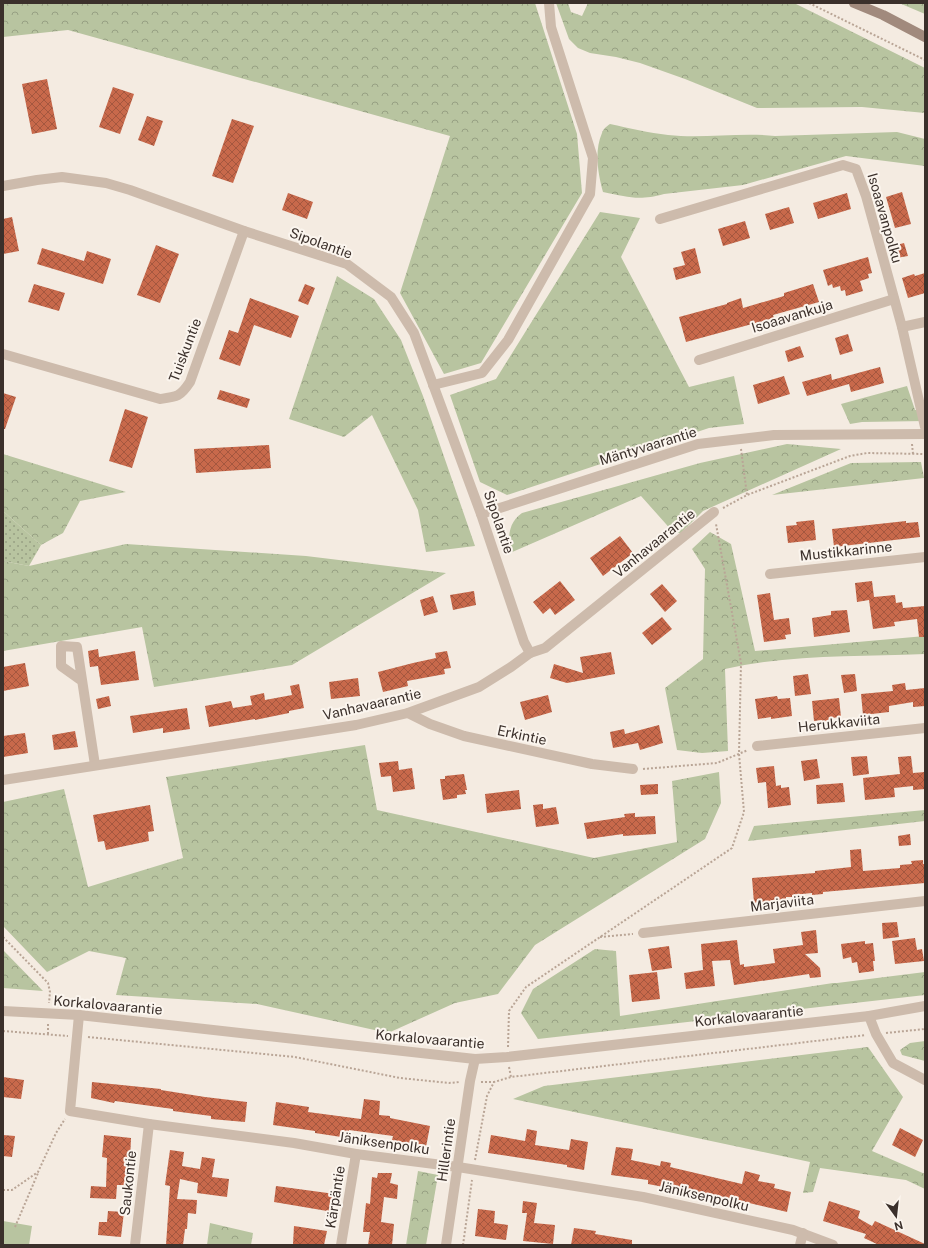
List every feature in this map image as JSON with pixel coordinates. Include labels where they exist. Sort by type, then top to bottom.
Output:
[{"type":"main road","points":[[854,3],[883,15],[925,37]]},
{"type":"street","points":[[434,385],[482,373],[508,340],[590,194],[592,158],[551,27],[549,3]]},
{"type":"street","name":"Isoaavanpolku","points":[[660,219],[843,165],[856,169],[866,196],[902,327],[925,427]]},
{"type":"street","name":"Sipolantie","points":[[3,186],[62,177],[106,183],[138,192],[244,231],[347,264],[391,297],[414,333],[482,514],[524,642],[530,654]]},
{"type":"street","name":"Tuiskuntie","points":[[3,354],[160,399],[173,398],[183,393],[190,382],[244,231]]},
{"type":"street","name":"Isoaavankuja","points":[[699,360],[894,299]]},
{"type":"street","points":[[902,327],[925,322]]},
{"type":"street","name":"Mäntyvaarantie","points":[[482,514],[698,444],[774,435],[925,434]]},
{"type":"street","name":"Vanhavaarantie","points":[[3,780],[356,724],[408,713],[479,687],[530,654],[545,648],[714,512]]},
{"type":"street","name":"Mustikkarinne","points":[[770,574],[925,557]]},
{"type":"street","points":[[82,681],[95,765]]},
{"type":"street","name":"Erkintie","points":[[408,713],[430,724],[464,736],[592,764],[633,769]]},
{"type":"street","name":"Herukkaviita","points":[[757,746],[925,728]]},
{"type":"street","name":"Marjaviita","points":[[643,934],[925,901]]},
{"type":"street","name":"Korkalovaarantie","points":[[3,1011],[79,1015],[475,1059],[507,1057],[869,1016],[925,1006]]},
{"type":"street","points":[[70,1111],[79,1015]]},
{"type":"street","points":[[869,1016],[876,1034],[893,1063],[925,1080]]},
{"type":"street","name":"Hillerintie","points":[[446,1245],[470,1081],[475,1059]]},
{"type":"street","name":"Jäniksenpolku","points":[[70,1111],[356,1154],[458,1167],[643,1197],[803,1233],[833,1245]]},
{"type":"street","name":"Saukontie","points":[[135,1245],[149,1124]]},
{"type":"street","name":"Kärpäntie","points":[[341,1245],[356,1154]]},
{"type":"street","points":[[800,1245],[803,1233]]},
{"type":"path","points":[[809,3],[925,60]]},
{"type":"path","points":[[740,438],[747,495]]},
{"type":"path","points":[[511,1078],[507,1057],[509,1011],[526,987],[732,848],[744,812],[739,754],[741,663],[714,512],[747,495],[850,456],[866,453],[925,454]]},
{"type":"path","points":[[633,769],[667,768],[717,763],[739,754]]},
{"type":"path","points":[[600,937],[643,934]]},
{"type":"path","points":[[3,936],[48,983],[50,992]]},
{"type":"path","points":[[3,1032],[77,1036],[295,1057],[400,1078],[449,1082],[494,1082],[511,1078],[925,1029]]},
{"type":"path","points":[[463,1245],[473,1170],[487,1096],[494,1082]]},
{"type":"path","points":[[15,1227],[56,1133],[70,1111]]},
{"type":"path","points":[[3,1190],[12,1190],[38,1172]]},
{"type":"green space","points":[[3,3],[535,3],[577,134],[582,193],[481,363],[444,374],[400,293],[450,136],[68,30],[3,37]]},
{"type":"green space","points":[[556,3],[568,3],[571,12],[582,16],[588,3],[794,3],[925,68],[925,113],[862,107],[757,108],[685,79],[640,63],[590,53],[578,48],[569,39]]},
{"type":"green space","points":[[899,3],[925,3],[925,14]]},
{"type":"green space","points":[[610,124],[654,133],[681,136],[775,136],[897,132],[925,139],[925,166],[846,156],[743,185],[640,198],[627,197],[603,192],[601,185],[598,170],[598,147],[605,128]]},
{"type":"green space","points":[[600,212],[640,218],[621,257],[689,387],[734,376],[744,424],[709,428],[507,495],[480,482],[450,395],[496,379]]},
{"type":"green space","points":[[337,276],[374,299],[401,340],[423,396],[475,546],[426,552],[418,510],[372,415],[344,437],[289,419]]},
{"type":"green space","points":[[907,386],[915,410],[925,410],[925,421],[862,422],[850,424],[841,404]]},
{"type":"green space","points":[[787,444],[841,449],[703,511],[681,533],[674,533],[641,496],[510,553],[510,531],[514,521],[522,513],[700,463]]},
{"type":"green space","points":[[3,454],[126,492],[80,501],[63,533],[41,545],[3,511]]},
{"type":"green space","points":[[921,462],[924,478],[772,495],[851,463]]},
{"type":"green space","points":[[3,511],[41,545],[29,566],[3,561]]},
{"type":"green space","points":[[710,532],[731,544],[755,651],[925,636],[925,654],[799,658],[750,664],[725,669],[728,751],[702,753],[677,750],[665,688],[703,659],[705,569],[692,549]]},
{"type":"green space","points":[[126,544],[306,556],[446,573],[292,665],[154,687],[142,627],[3,651],[3,561],[29,566]]},
{"type":"green space","points":[[365,745],[377,810],[594,858],[677,842],[672,781],[719,772],[721,803],[705,839],[535,945],[498,994],[455,1003],[388,1033],[257,1004],[116,995],[126,958],[89,951],[47,972],[3,926],[3,802],[64,789],[88,887],[183,858],[166,777]]},
{"type":"green space","points":[[925,810],[925,821],[748,841],[754,826]]},
{"type":"green space","points":[[595,949],[616,951],[620,1016],[833,983],[925,972],[925,995],[538,1039],[521,1013],[533,989]]},
{"type":"green space","points":[[3,950],[43,991],[3,988]]},
{"type":"green space","points":[[925,1041],[925,1061],[902,1055],[900,1050],[910,1043]]},
{"type":"green space","points":[[868,1047],[903,1097],[872,1151],[925,1174],[925,1189],[906,1180],[820,1168],[813,1192],[803,1193],[810,1162],[513,1099],[544,1086]]},
{"type":"green space","points":[[418,1171],[438,1175],[426,1245],[406,1245]]},
{"type":"green space","points":[[3,1221],[32,1226],[29,1245],[3,1245]]},
{"type":"green space","points":[[210,1223],[253,1233],[251,1245],[207,1245]]},
{"type":"building","points":[[47,79],[57,129],[32,134],[22,84]]},
{"type":"building","points":[[113,87],[134,94],[120,134],[99,127]]},
{"type":"building","points":[[147,116],[163,121],[154,146],[138,140]]},
{"type":"building","points":[[232,119],[254,126],[233,183],[212,176]]},
{"type":"building","points":[[902,192],[911,224],[895,228],[886,197]]},
{"type":"building","points":[[288,193],[313,202],[307,219],[282,210]]},
{"type":"building","points":[[847,193],[851,209],[818,219],[813,203]]},
{"type":"building","points":[[789,207],[794,223],[770,230],[765,214]]},
{"type":"building","points":[[12,217],[19,251],[3,254],[3,219]]},
{"type":"building","points":[[745,221],[750,238],[723,246],[718,229]]},
{"type":"building","points":[[904,243],[908,256],[896,258],[893,246]]},
{"type":"building","points":[[156,245],[179,254],[160,303],[137,295]]},
{"type":"building","points":[[42,248],[84,261],[87,251],[111,259],[103,284],[37,264]]},
{"type":"building","points":[[695,248],[701,273],[676,280],[673,268],[685,265],[681,252]]},
{"type":"building","points":[[868,257],[872,273],[868,274],[869,278],[860,281],[863,291],[846,296],[845,290],[841,291],[840,286],[833,288],[832,284],[828,286],[823,270]]},
{"type":"building","points":[[925,273],[925,293],[908,298],[902,278],[914,274],[915,276]]},
{"type":"building","points":[[34,284],[65,293],[59,311],[28,302]]},
{"type":"building","points":[[305,284],[315,288],[308,305],[298,301]]},
{"type":"building","points":[[813,284],[819,302],[773,315],[774,318],[686,342],[679,317],[727,304],[741,298],[743,308],[784,296],[784,293]]},
{"type":"building","points":[[250,298],[299,316],[291,338],[254,325],[240,366],[219,359],[229,330],[238,333]]},
{"type":"building","points":[[848,334],[853,351],[840,355],[835,338]]},
{"type":"building","points":[[800,346],[804,357],[788,362],[785,351]]},
{"type":"building","points":[[880,367],[884,383],[851,392],[849,384],[807,396],[802,382],[831,374],[832,380]]},
{"type":"building","points":[[784,376],[790,394],[758,404],[753,385]]},
{"type":"building","points":[[220,390],[250,399],[247,408],[217,399]]},
{"type":"building","points":[[3,393],[16,397],[5,429],[3,429]]},
{"type":"building","points":[[125,409],[148,417],[132,468],[109,461]]},
{"type":"building","points":[[269,445],[271,468],[196,473],[194,449]]},
{"type":"building","points":[[814,520],[816,540],[788,543],[786,526],[797,525],[796,522]]},
{"type":"building","points":[[906,521],[906,523],[918,522],[920,537],[834,547],[832,529]]},
{"type":"building","points":[[620,536],[633,553],[603,576],[590,558]]},
{"type":"building","points":[[560,581],[575,600],[555,615],[550,608],[543,614],[533,602]]},
{"type":"building","points":[[872,581],[874,597],[895,595],[896,603],[902,602],[903,608],[925,606],[925,637],[919,637],[917,619],[894,622],[895,626],[873,629],[869,600],[857,602],[855,583]]},
{"type":"building","points":[[662,584],[677,601],[665,612],[650,594]]},
{"type":"building","points":[[474,591],[476,605],[453,610],[450,595]]},
{"type":"building","points":[[770,593],[774,620],[789,618],[791,634],[785,635],[786,639],[764,642],[757,595]]},
{"type":"building","points":[[433,596],[438,612],[424,616],[420,600]]},
{"type":"building","points":[[847,610],[850,632],[814,637],[812,618],[831,615],[831,611]]},
{"type":"building","points":[[662,617],[672,629],[652,645],[642,633]]},
{"type":"building","points":[[98,649],[99,657],[135,651],[139,680],[101,685],[98,666],[90,667],[88,651]]},
{"type":"building","points":[[447,651],[451,668],[444,669],[445,674],[407,681],[408,686],[383,692],[378,672],[436,658],[435,653]]},
{"type":"building","points":[[611,652],[615,674],[567,683],[550,678],[554,664],[583,673],[580,657]]},
{"type":"building","points":[[25,663],[29,686],[3,691],[3,667]]},
{"type":"building","points":[[808,674],[811,694],[795,696],[793,676]]},
{"type":"building","points":[[855,674],[857,691],[844,693],[841,675]]},
{"type":"building","points":[[358,678],[360,696],[331,699],[329,682]]},
{"type":"building","points":[[905,683],[906,690],[925,688],[925,706],[913,707],[913,702],[889,706],[889,712],[863,715],[861,694],[893,691],[892,685]]},
{"type":"building","points":[[299,684],[304,708],[289,711],[289,713],[255,720],[209,727],[205,706],[231,701],[233,708],[252,705],[250,696],[264,693],[265,700],[292,695],[290,686]]},
{"type":"building","points":[[548,695],[552,712],[525,720],[520,702]]},
{"type":"building","points":[[109,696],[111,706],[98,709],[96,699]]},
{"type":"building","points":[[777,696],[778,699],[790,698],[792,716],[758,719],[755,699]]},
{"type":"building","points":[[839,698],[841,717],[831,718],[831,722],[822,723],[822,720],[814,721],[812,701]]},
{"type":"building","points":[[187,708],[190,729],[163,733],[163,728],[133,733],[130,716]]},
{"type":"building","points":[[659,725],[663,743],[640,750],[638,743],[613,748],[610,732],[624,729],[625,734]]},
{"type":"building","points":[[75,731],[78,747],[54,750],[52,735]]},
{"type":"building","points":[[25,733],[28,753],[3,757],[3,736]]},
{"type":"building","points":[[867,756],[869,774],[853,776],[851,757]]},
{"type":"building","points":[[911,756],[913,773],[925,772],[925,789],[913,790],[913,786],[894,788],[895,797],[865,800],[863,778],[900,774],[898,757]]},
{"type":"building","points":[[817,759],[820,778],[804,781],[801,761]]},
{"type":"building","points":[[398,761],[399,770],[412,768],[415,789],[393,792],[391,776],[381,777],[379,763]]},
{"type":"building","points":[[774,766],[776,786],[781,785],[781,788],[789,787],[791,805],[768,808],[766,782],[758,783],[756,768]]},
{"type":"building","points":[[464,774],[467,790],[465,790],[466,794],[457,795],[457,798],[443,800],[440,779],[445,779],[445,776]]},
{"type":"building","points":[[843,783],[845,802],[817,804],[816,785]]},
{"type":"building","points":[[658,784],[658,794],[641,795],[640,785]]},
{"type":"building","points":[[519,790],[521,809],[487,813],[485,794]]},
{"type":"building","points":[[543,804],[543,809],[556,807],[559,824],[536,827],[533,805]]},
{"type":"building","points":[[150,805],[154,831],[148,832],[149,841],[106,850],[104,841],[98,842],[93,815]]},
{"type":"building","points":[[635,813],[635,817],[655,816],[656,834],[623,836],[623,834],[587,839],[584,823],[625,817],[624,814]]},
{"type":"building","points":[[910,834],[911,845],[899,846],[898,836]]},
{"type":"building","points":[[861,849],[863,871],[900,868],[900,865],[912,864],[911,861],[923,860],[923,864],[925,864],[925,883],[823,892],[823,894],[812,895],[812,893],[792,895],[792,897],[786,897],[786,900],[754,903],[752,878],[815,873],[815,871],[851,867],[850,850]]},
{"type":"building","points":[[897,922],[899,937],[883,939],[882,923]]},
{"type":"building","points":[[816,930],[818,953],[805,954],[820,968],[821,977],[810,978],[809,974],[734,985],[730,960],[712,961],[715,986],[686,989],[684,973],[703,970],[701,944],[737,940],[740,965],[744,964],[744,967],[775,963],[773,949],[803,945],[801,932]]},
{"type":"building","points":[[915,938],[917,950],[922,949],[924,961],[895,964],[892,941]]},
{"type":"building","points":[[865,941],[865,944],[873,943],[875,961],[873,961],[874,971],[859,973],[857,962],[852,963],[851,957],[843,959],[841,944]]},
{"type":"building","points":[[669,946],[672,968],[652,971],[648,949]]},
{"type":"building","points":[[657,972],[660,999],[632,1002],[629,975]]},
{"type":"building","points":[[3,1077],[24,1080],[21,1099],[3,1097]]},
{"type":"building","points":[[92,1082],[161,1089],[205,1097],[247,1102],[245,1122],[211,1119],[211,1116],[173,1111],[173,1109],[115,1101],[114,1103],[91,1098]]},
{"type":"building","points":[[364,1099],[380,1101],[379,1115],[390,1116],[390,1118],[430,1126],[426,1147],[392,1140],[393,1136],[349,1130],[348,1138],[315,1133],[315,1131],[273,1125],[276,1102],[309,1107],[308,1112],[361,1119]]},
{"type":"building","points":[[900,1128],[923,1140],[915,1157],[892,1145]]},
{"type":"building","points":[[527,1129],[537,1131],[535,1145],[569,1150],[571,1139],[588,1142],[584,1170],[567,1167],[567,1165],[488,1153],[491,1135],[525,1141]]},
{"type":"building","points":[[3,1135],[15,1136],[12,1157],[3,1156]]},
{"type":"building","points":[[104,1135],[131,1138],[129,1185],[117,1185],[116,1199],[90,1198],[91,1186],[106,1187],[107,1158],[102,1157]]},
{"type":"building","points":[[616,1147],[633,1149],[631,1160],[660,1166],[661,1161],[671,1163],[670,1167],[742,1184],[745,1171],[760,1175],[758,1181],[775,1184],[774,1188],[791,1192],[787,1212],[711,1194],[711,1196],[648,1184],[648,1180],[611,1175]]},
{"type":"building","points":[[170,1150],[184,1152],[182,1166],[200,1169],[202,1157],[215,1159],[212,1177],[229,1179],[227,1197],[197,1193],[198,1183],[180,1179],[177,1199],[197,1200],[196,1214],[188,1213],[187,1229],[185,1229],[183,1245],[166,1245],[170,1186],[165,1185]]},
{"type":"building","points":[[378,1173],[392,1173],[390,1183],[398,1185],[397,1199],[384,1197],[381,1222],[394,1224],[392,1245],[368,1245],[370,1232],[363,1232],[366,1203],[370,1204],[372,1177],[377,1178]]},
{"type":"building","points":[[276,1186],[335,1194],[333,1212],[274,1202]]},
{"type":"building","points":[[523,1201],[537,1203],[534,1223],[555,1225],[553,1244],[523,1241],[527,1213],[522,1213]]},
{"type":"building","points":[[829,1201],[860,1211],[858,1218],[872,1226],[875,1221],[925,1245],[879,1245],[864,1238],[866,1234],[823,1221]]},
{"type":"building","points":[[478,1209],[495,1211],[494,1223],[508,1225],[506,1240],[475,1236]]},
{"type":"building","points":[[108,1211],[124,1212],[121,1237],[98,1235],[99,1222],[107,1222]]},
{"type":"building","points":[[294,1226],[327,1231],[324,1245],[293,1244]]},
{"type":"building","points":[[574,1228],[596,1231],[595,1234],[632,1240],[632,1245],[571,1245]]}]
